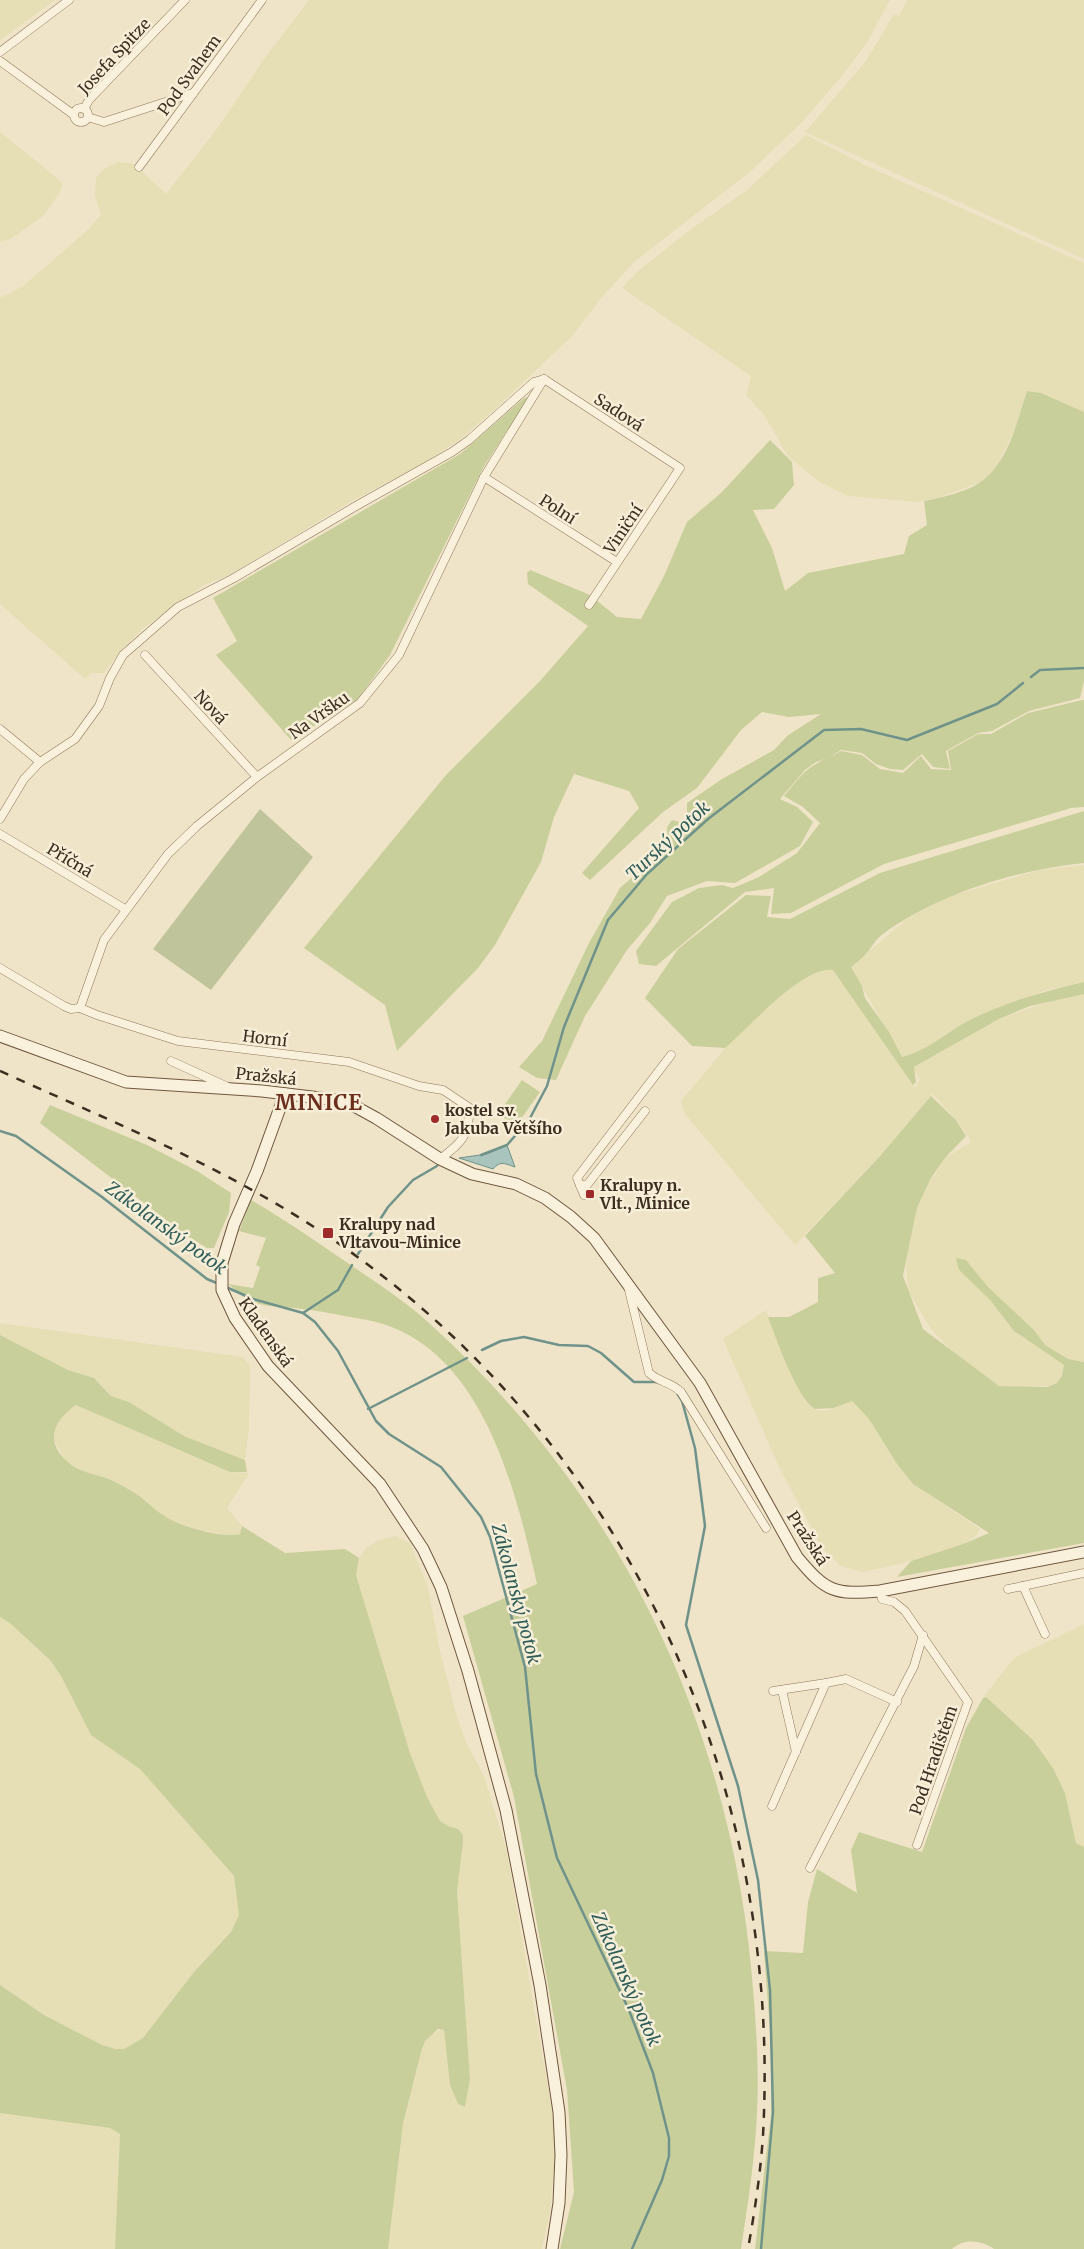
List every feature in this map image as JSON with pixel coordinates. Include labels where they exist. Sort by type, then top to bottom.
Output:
[{"type":"main road","name":"Pražská","points":[[0,1036],[126,1082],[232,1089],[345,1101],[376,1118],[440,1159],[472,1174],[516,1184],[545,1198],[571,1217],[594,1238],[627,1282],[700,1384],[797,1557],[816,1579],[830,1589],[852,1594],[881,1595],[1084,1552]]},
{"type":"main road","name":"Kladenská","points":[[285,1094],[257,1171],[234,1224],[222,1263],[221,1276],[225,1302],[268,1366],[380,1484],[423,1549],[441,1587],[468,1671],[506,1810],[540,1985],[559,2112],[561,2155],[559,2203],[552,2249]]},
{"type":"street","points":[[0,52],[69,0]]},
{"type":"street","name":"Josefa Spitze","points":[[84,109],[89,100],[185,0]]},
{"type":"street","name":"Pod Svahem","points":[[139,167],[262,0]]},
{"type":"street","name":"Josefa Spitze","points":[[0,61],[74,115]]},
{"type":"street","name":"Josefa Spitze","points":[[88,117],[104,122],[194,92]]},
{"type":"street","points":[[78,108],[84,109],[88,113],[88,117],[82,122],[75,119],[74,115],[78,108]]},
{"type":"street","points":[[0,819],[24,779],[40,762],[75,739],[99,706],[110,678],[123,655],[178,606],[234,578],[356,506],[426,468],[469,440],[534,382],[544,379]]},
{"type":"street","name":"Sadová","points":[[544,379],[680,468]]},
{"type":"street","name":"Na Vršku","points":[[80,1008],[99,950],[125,910],[168,854],[197,826],[257,777],[360,703],[399,655],[484,477],[544,379]]},
{"type":"street","name":"Viniční","points":[[589,605],[680,468]]},
{"type":"street","name":"Polní","points":[[484,477],[617,562]]},
{"type":"street","name":"Nová","points":[[145,655],[257,777]]},
{"type":"street","points":[[0,729],[40,762]]},
{"type":"street","name":"Příčná","points":[[0,834],[125,910]]},
{"type":"street","name":"Horní","points":[[0,968],[71,1009],[80,1008],[178,1042],[349,1062],[419,1086],[443,1090],[470,1108],[465,1136],[460,1145],[440,1159]]},
{"type":"street","points":[[584,1195],[577,1178],[671,1054]]},
{"type":"street","points":[[171,1061],[232,1089]]},
{"type":"street","points":[[580,1186],[587,1185],[645,1111]]},
{"type":"street","name":"Pražská","points":[[627,1282],[649,1373],[660,1382],[671,1383],[681,1392],[766,1528]]},
{"type":"street","points":[[1008,1589],[1084,1573]]},
{"type":"street","points":[[1023,1586],[1045,1634]]},
{"type":"street","name":"Pod Hradištěm","points":[[881,1595],[906,1611],[968,1702],[917,1845]]},
{"type":"street","points":[[810,1868],[897,1702],[914,1666],[924,1635]]},
{"type":"street","points":[[773,1691],[846,1679],[897,1702]]},
{"type":"street","points":[[772,1806],[826,1682]]},
{"type":"street","points":[[782,1690],[796,1752]]},
{"type":"shaded area","points":[[0,0],[55,0],[0,40]]},
{"type":"shaded area","points":[[309,0],[890,0],[868,41],[842,76],[802,122],[751,171],[634,262],[602,297],[572,336],[493,411],[459,440],[422,464],[354,500],[231,574],[204,585],[145,627],[119,652],[104,673],[91,673],[85,679],[0,604],[0,298],[23,286],[90,228],[101,214],[95,196],[96,178],[104,169],[118,162],[134,164],[166,194],[217,129],[264,59]]},
{"type":"shaded area","points":[[907,0],[1084,0],[1084,259],[805,132],[866,61],[894,14],[899,16]]},
{"type":"shaded area","points":[[0,132],[63,183],[60,192],[43,216],[12,238],[0,242]]},
{"type":"shaded area","points":[[806,135],[871,168],[1084,263],[1084,412],[1041,393],[1027,391],[1016,426],[997,467],[981,482],[938,498],[918,502],[848,496],[818,481],[788,456],[764,415],[746,395],[751,376],[622,288],[638,271],[694,227],[746,191]]},
{"type":"shaded area","points":[[1084,865],[1084,982],[1047,990],[970,1020],[915,1054],[902,1057],[851,967],[907,919],[947,897],[1039,870]]},
{"type":"shaded area","points":[[822,970],[833,970],[837,974],[915,1088],[920,1079],[913,1068],[999,1019],[1059,998],[1084,994],[1084,1362],[1068,1359],[1045,1345],[1034,1330],[988,1287],[966,1260],[959,1270],[990,1300],[1014,1331],[1064,1365],[1062,1376],[1057,1383],[1048,1386],[999,1386],[955,1354],[931,1329],[908,1291],[906,1264],[917,1208],[929,1183],[945,1158],[971,1142],[959,1123],[933,1094],[881,1155],[795,1245],[685,1114],[681,1101],[733,1039],[796,983]]},
{"type":"shaded area","points":[[766,1310],[779,1346],[793,1376],[814,1409],[824,1411],[852,1401],[869,1419],[897,1464],[913,1484],[980,1529],[975,1537],[963,1544],[903,1563],[863,1572],[841,1566],[822,1548],[779,1467],[723,1339]]},
{"type":"shaded area","points":[[0,1323],[243,1357],[250,1366],[249,1428],[245,1460],[184,1436],[129,1402],[111,1396],[94,1378],[68,1370],[0,1335]]},
{"type":"shaded area","points":[[76,1405],[230,1472],[249,1473],[227,1508],[242,1526],[240,1534],[234,1536],[196,1529],[168,1519],[133,1491],[110,1479],[86,1472],[66,1461],[53,1439],[53,1431],[62,1416]]},
{"type":"shaded area","points":[[396,1536],[410,1543],[428,1587],[439,1647],[457,1717],[466,1742],[484,1776],[507,1852],[554,2122],[556,2146],[550,2212],[542,2249],[388,2249],[403,2124],[421,2052],[425,2041],[432,2033],[444,2029],[450,2085],[458,2104],[465,2107],[470,2079],[457,1891],[463,1842],[458,1829],[440,1821],[427,1797],[410,1753],[356,1575],[359,1558],[366,1548],[379,1540]]},
{"type":"shaded area","points":[[0,1617],[10,1622],[50,1660],[61,1676],[91,1735],[140,1769],[234,1876],[239,1915],[231,1932],[194,1972],[143,2038],[124,2049],[102,2045],[44,2015],[0,1985]]},
{"type":"shaded area","points":[[1084,1624],[1084,1847],[1082,1847],[1076,1843],[1065,1793],[1053,1768],[1033,1740],[987,1701],[985,1695],[1014,1658]]},
{"type":"shaded area","points":[[0,2113],[110,2128],[120,2134],[115,2249],[0,2249]]},
{"type":"green space","points":[[1027,391],[1041,393],[1084,412],[1084,681],[1080,698],[1029,711],[992,731],[978,733],[946,751],[950,769],[933,767],[922,754],[903,770],[890,769],[876,764],[862,753],[841,750],[828,758],[816,762],[805,770],[780,799],[797,807],[813,822],[800,846],[735,883],[707,881],[667,896],[650,923],[627,950],[585,1016],[556,1080],[537,1078],[519,1067],[542,1041],[589,943],[620,888],[668,846],[667,827],[672,820],[687,824],[687,803],[722,779],[774,750],[787,736],[821,714],[789,717],[762,712],[741,730],[697,788],[663,812],[590,880],[582,873],[639,808],[629,791],[574,774],[554,817],[541,862],[495,945],[478,968],[397,1051],[385,1005],[304,948],[446,775],[540,681],[588,626],[528,584],[527,573],[530,570],[590,595],[617,617],[641,619],[664,576],[687,522],[722,492],[770,440],[792,462],[794,485],[774,509],[753,510],[772,548],[785,591],[808,573],[904,554],[909,536],[927,525],[924,501],[954,494],[977,485],[999,463],[1011,440]]},
{"type":"green space","points":[[529,397],[483,468],[390,655],[358,699],[291,740],[216,655],[237,641],[213,598],[460,454],[524,398]]},
{"type":"green space","points":[[1084,700],[1084,807],[1071,808],[884,864],[791,913],[771,914],[774,888],[745,892],[656,966],[639,964],[636,951],[672,902],[699,888],[722,885],[733,888],[759,877],[797,853],[820,823],[803,807],[784,796],[803,774],[819,762],[841,751],[862,755],[880,769],[903,773],[921,756],[931,769],[951,770],[948,751],[978,734],[991,734],[1028,713]]},
{"type":"green space","points":[[260,809],[313,857],[211,990],[153,949]]},
{"type":"green space","points":[[1084,811],[1084,863],[1058,866],[1005,878],[979,886],[928,907],[883,934],[866,954],[851,967],[862,986],[865,998],[889,1032],[902,1057],[928,1046],[970,1020],[1011,1002],[1084,982],[1084,994],[1030,1006],[999,1019],[914,1067],[916,1082],[913,1085],[833,970],[821,971],[807,977],[792,987],[725,1048],[692,1046],[645,998],[678,949],[746,895],[771,896],[767,917],[790,919],[880,873]]},
{"type":"green space","points":[[522,1080],[540,1092],[516,1126],[498,1114]]},
{"type":"green space","points":[[931,1096],[956,1120],[966,1136],[945,1158],[931,1178],[917,1208],[903,1276],[923,1329],[999,1386],[1047,1387],[1057,1383],[1062,1376],[1064,1365],[1014,1331],[990,1300],[959,1270],[956,1258],[966,1260],[988,1287],[1034,1330],[1045,1345],[1068,1359],[1084,1362],[1084,1543],[897,1577],[911,1561],[963,1544],[989,1533],[913,1484],[897,1464],[869,1419],[852,1401],[833,1408],[815,1409],[808,1403],[794,1381],[768,1317],[789,1317],[818,1302],[818,1278],[835,1273],[805,1236],[881,1155]]},
{"type":"green space","points":[[50,1105],[147,1145],[197,1171],[231,1193],[229,1212],[214,1248],[207,1248],[186,1235],[40,1123]]},
{"type":"green space","points":[[251,1200],[316,1241],[411,1308],[429,1323],[499,1392],[560,1467],[614,1546],[659,1630],[695,1718],[723,1809],[743,1904],[754,2001],[758,2085],[753,2164],[741,2249],[560,2249],[574,2192],[567,2090],[514,1797],[463,1616],[537,1584],[517,1504],[503,1462],[485,1422],[463,1385],[436,1354],[402,1332],[361,1319],[310,1310],[263,1305],[243,1297],[228,1284],[253,1288],[260,1267],[256,1265],[266,1238],[239,1231]]},
{"type":"green space","points":[[0,1335],[68,1370],[94,1378],[111,1396],[129,1402],[184,1436],[245,1460],[247,1472],[230,1472],[76,1405],[57,1424],[54,1438],[60,1453],[71,1465],[117,1483],[135,1493],[166,1517],[191,1528],[233,1535],[240,1534],[242,1526],[285,1553],[345,1549],[359,1558],[356,1575],[410,1753],[427,1797],[440,1821],[458,1829],[463,1835],[457,1891],[470,2079],[465,2107],[458,2104],[450,2085],[444,2030],[438,2029],[425,2041],[403,2124],[388,2249],[115,2249],[120,2134],[110,2128],[0,2113],[0,1985],[44,2015],[102,2045],[124,2049],[143,2038],[194,1972],[231,1932],[239,1915],[234,1876],[140,1769],[91,1735],[61,1676],[50,1660],[10,1623],[0,1617]]},
{"type":"green space","points":[[986,1697],[1033,1740],[1053,1768],[1065,1793],[1076,1843],[1084,1847],[1084,2249],[994,2249],[978,2242],[967,2242],[957,2245],[952,2249],[755,2249],[771,2115],[772,2058],[764,1951],[803,1953],[808,1902],[817,1869],[857,1893],[851,1850],[859,1832],[922,1852],[966,1728],[983,1698]]},
{"type":"water","points":[[507,1145],[515,1167],[501,1164],[493,1169],[459,1158],[487,1154]]},
{"type":"waterway","name":"Turský potok","points":[[1031,677],[1040,670],[1084,668]]},
{"type":"waterway","name":"Turský potok","points":[[481,1155],[507,1145],[529,1120],[547,1086],[564,1027],[608,920],[647,874],[708,819],[824,730],[861,729],[907,740],[997,704],[1023,683]]},
{"type":"waterway","name":"Zákolanský potok","points":[[0,1131],[16,1136],[102,1197],[207,1279],[219,1284]]},
{"type":"waterway","name":"Turský potok","points":[[358,1254],[388,1207],[413,1180],[437,1166]]},
{"type":"waterway","name":"Turský potok","points":[[303,1313],[338,1290],[352,1265]]},
{"type":"waterway","name":"Zákolanský potok","points":[[226,1287],[253,1299],[303,1313],[315,1322],[338,1351],[376,1421],[389,1434],[441,1467],[481,1517],[490,1537],[525,1667],[536,1774],[557,1858],[629,2010],[653,2073],[669,2138],[669,2156],[662,2180],[632,2249]]},
{"type":"waterway","points":[[482,1350],[501,1341],[524,1337],[559,1345],[588,1346],[601,1353],[634,1382],[657,1382]]},
{"type":"waterway","points":[[368,1409],[467,1358]]},
{"type":"waterway","points":[[677,1393],[682,1401],[695,1448],[705,1526],[686,1625],[738,1786],[758,1880],[770,1990],[773,2112],[761,2249]]},
{"type":"railway","points":[[0,1071],[171,1148],[213,1169],[255,1191],[335,1241],[436,1321],[524,1411],[599,1512],[661,1621],[709,1737],[742,1858],[761,1984],[764,2112],[759,2180],[748,2249]]},
{"type":"place","name":"kostel sv. Jakuba Většího","points":[[435,1119]]},
{"type":"place","name":"Kralupy n. Vlt., Minice","points":[[590,1194]]},
{"type":"place","name":"Kralupy nad Vltavou-Minice","points":[[328,1233]]},
{"type":"district","name":"MINICE","points":[[319,1103]]}]
